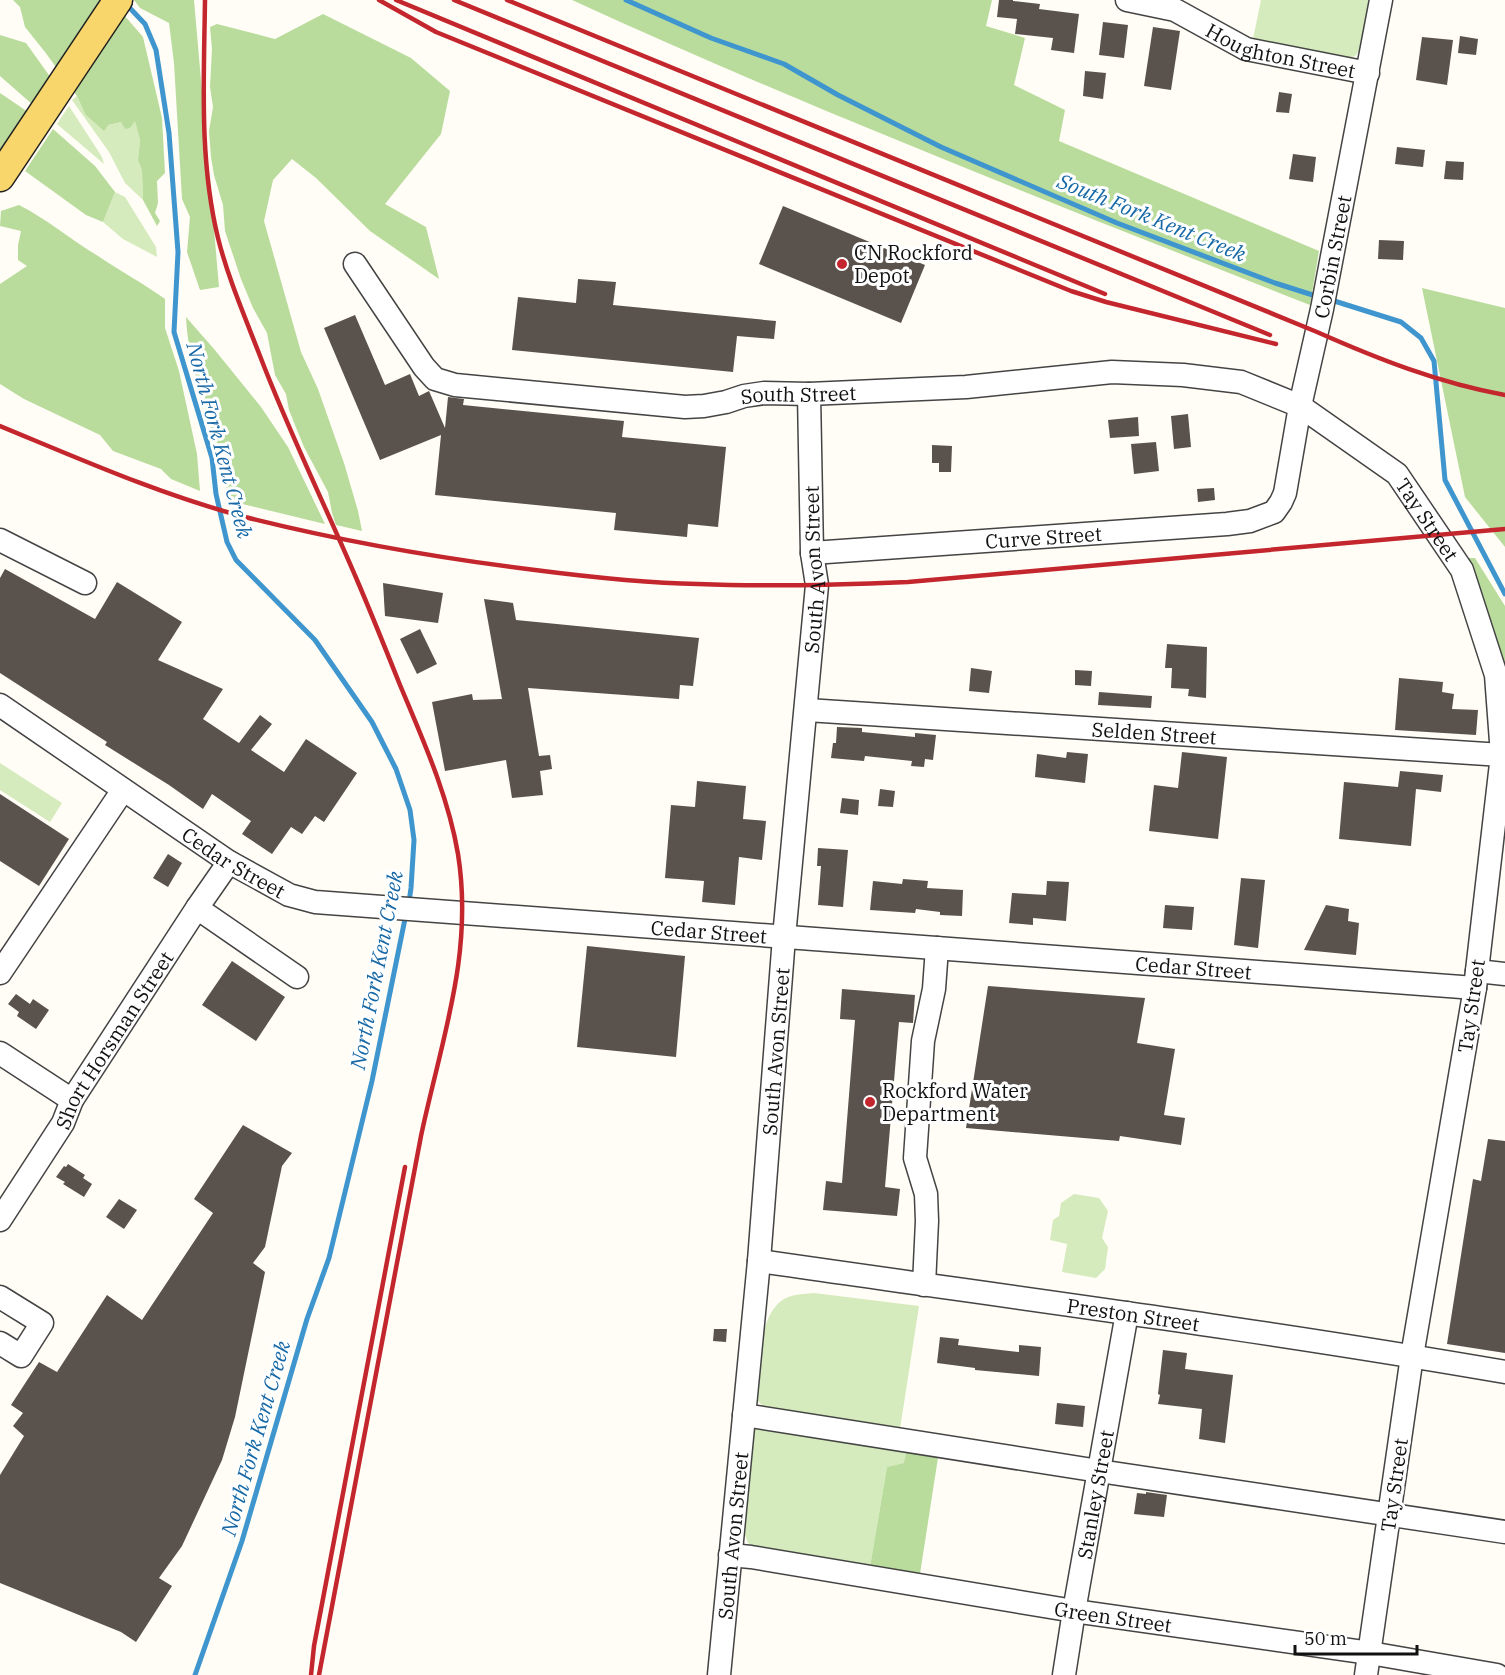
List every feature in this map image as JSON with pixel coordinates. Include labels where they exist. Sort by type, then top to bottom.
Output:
[{"type":"main road","points":[[0,177],[118,0]]},
{"type":"street","name":"Houghton Street","points":[[1126,0],[1175,10],[1246,49],[1368,73]]},
{"type":"street","name":"Corbin Street","points":[[1274,512],[1285,493],[1300,406],[1322,309],[1381,0]]},
{"type":"street","name":"South Street","points":[[355,264],[424,367],[435,378],[455,385],[685,407],[704,406],[764,393],[809,394],[966,387],[1112,372],[1183,375],[1241,382],[1300,406]]},
{"type":"street","name":"South Avon Street","points":[[719,1675],[759,1261],[784,937],[817,585],[812,553],[809,394]]},
{"type":"street","name":"Tay Street","points":[[1300,406],[1397,474],[1462,570],[1496,675],[1502,756],[1476,980],[1412,1356],[1368,1664]]},
{"type":"street","name":"Curve Street","points":[[812,553],[1227,524],[1250,521],[1274,512]]},
{"type":"street","points":[[0,540],[85,583]]},
{"type":"street","name":"Cedar Street","points":[[1,706],[229,862],[289,896],[315,902],[937,948],[1476,980],[1505,974]]},
{"type":"street","name":"Selden Street","points":[[807,710],[1502,756]]},
{"type":"street","points":[[0,973],[123,790]]},
{"type":"street","name":"Short Horsman Street","points":[[0,1220],[63,1123],[72,1101],[196,908],[229,862]]},
{"type":"street","points":[[196,908],[297,977]]},
{"type":"street","points":[[924,1285],[926,1194],[915,1158],[923,1041],[934,989],[937,948]]},
{"type":"street","points":[[0,1053],[72,1101]]},
{"type":"street","name":"Preston Street","points":[[759,1261],[1127,1313],[1505,1372]]},
{"type":"street","points":[[0,1297],[42,1323],[21,1356],[0,1343]]},
{"type":"street","name":"Stanley Street","points":[[1064,1675],[1127,1313]]},
{"type":"street","points":[[744,1415],[1505,1532]]},
{"type":"street","name":"Green Street","points":[[730,1555],[1074,1611],[1368,1664],[1497,1675]]},
{"type":"green space","points":[[13,0],[111,0],[143,37],[162,118],[165,173],[157,181],[158,203],[155,213],[160,221],[157,226],[143,200],[142,171],[138,160],[140,140],[135,121],[130,128],[125,129],[121,122],[108,125],[104,131],[85,114],[77,96],[25,27],[20,7]]},
{"type":"green space","points":[[134,0],[194,0],[219,287],[200,290],[187,252],[190,217],[182,199],[174,63],[169,23],[140,8]]},
{"type":"green space","points":[[572,0],[992,0],[986,26],[1025,38],[1014,85],[1065,110],[1059,141],[1319,251],[1310,305],[1032,195],[755,81]]},
{"type":"green space","points":[[1261,0],[1370,0],[1360,50],[1355,56],[1349,58],[1253,39]]},
{"type":"green space","points":[[323,14],[411,58],[450,91],[441,134],[385,204],[426,227],[439,279],[370,231],[316,178],[292,159],[273,180],[264,221],[301,352],[318,389],[344,463],[362,531],[336,525],[328,492],[304,447],[289,410],[286,394],[275,375],[267,333],[241,279],[225,231],[223,205],[211,157],[209,131],[213,107],[210,87],[212,49],[210,27],[217,24],[275,39]]},
{"type":"green space","points":[[0,35],[26,43],[51,78],[33,105],[0,76]]},
{"type":"green space","points":[[0,93],[28,112],[0,154]]},
{"type":"green space","points":[[77,96],[85,114],[108,125],[121,122],[125,129],[135,120],[140,140],[138,160],[142,171],[143,200],[125,183],[109,152],[72,100]]},
{"type":"green space","points":[[69,106],[102,157],[104,164],[57,124]]},
{"type":"green space","points":[[53,129],[95,166],[115,192],[103,222],[86,215],[25,171]]},
{"type":"green space","points":[[115,192],[125,197],[156,247],[157,257],[123,239],[103,222]]},
{"type":"green space","points":[[19,205],[165,299],[165,328],[179,371],[197,454],[200,491],[171,479],[161,469],[113,451],[100,435],[24,399],[0,384],[0,284],[27,266],[18,260],[21,231],[0,226],[1,211]]},
{"type":"green space","points":[[1422,288],[1505,308],[1505,547],[1465,497]]},
{"type":"green space","points":[[186,317],[261,407],[288,447],[325,524],[230,501],[193,367]]},
{"type":"green space","points":[[1463,558],[1475,558],[1505,606],[1505,673],[1488,613],[1467,573]]},
{"type":"green space","points":[[0,763],[62,803],[50,822],[0,790]]},
{"type":"green space","points":[[1074,1194],[1099,1198],[1108,1211],[1102,1238],[1108,1247],[1105,1269],[1096,1278],[1062,1272],[1067,1244],[1050,1240],[1053,1220],[1059,1216],[1061,1203]]},
{"type":"green space","points":[[814,1293],[919,1306],[900,1429],[766,1409],[757,1400],[761,1344],[770,1316],[777,1305],[786,1298]]},
{"type":"green space","points":[[755,1425],[908,1445],[905,1463],[887,1467],[870,1567],[754,1548],[748,1543],[745,1535]]},
{"type":"green space","points":[[908,1445],[939,1451],[920,1574],[870,1567],[887,1467],[904,1463]]},
{"type":"building","points":[[999,0],[1040,4],[1039,9],[1079,14],[1074,53],[1051,50],[1053,38],[1015,34],[1017,19],[997,17]]},
{"type":"building","points":[[1103,22],[1128,25],[1124,58],[1099,55]]},
{"type":"building","points":[[1153,27],[1180,31],[1171,90],[1144,86]]},
{"type":"building","points":[[1460,36],[1478,39],[1476,55],[1458,53]]},
{"type":"building","points":[[1422,37],[1453,40],[1447,85],[1416,80]]},
{"type":"building","points":[[1085,71],[1106,73],[1103,99],[1083,96]]},
{"type":"building","points":[[1279,92],[1292,94],[1289,113],[1276,112]]},
{"type":"building","points":[[1397,147],[1425,150],[1423,167],[1395,164]]},
{"type":"building","points":[[1293,154],[1316,157],[1313,182],[1289,179]]},
{"type":"building","points":[[1446,161],[1464,162],[1463,180],[1444,179]]},
{"type":"building","name":"CN Rockford Depot","points":[[783,206],[925,265],[901,323],[759,264]]},
{"type":"building","points":[[1379,240],[1404,241],[1403,260],[1378,259]]},
{"type":"building","points":[[578,279],[616,282],[613,305],[776,321],[774,339],[737,336],[733,372],[512,350],[518,297],[576,303]]},
{"type":"building","points":[[355,315],[385,385],[410,374],[419,396],[429,391],[445,428],[448,397],[464,399],[463,405],[624,421],[622,437],[726,447],[718,527],[688,524],[687,537],[614,530],[616,513],[435,495],[441,435],[380,460],[324,328]]},
{"type":"building","points":[[1188,414],[1191,447],[1174,449],[1171,416]]},
{"type":"building","points":[[1138,417],[1139,436],[1110,438],[1108,420]]},
{"type":"building","points":[[1156,442],[1159,471],[1134,474],[1131,444]]},
{"type":"building","points":[[932,445],[952,446],[951,472],[939,472],[939,463],[932,463]]},
{"type":"building","points":[[1214,488],[1215,500],[1198,502],[1197,489]]},
{"type":"building","points":[[5,569],[95,619],[117,582],[182,622],[158,660],[223,689],[203,719],[239,743],[260,715],[272,724],[251,750],[284,772],[306,739],[357,773],[324,822],[315,816],[302,834],[291,827],[272,854],[242,834],[251,821],[212,794],[203,809],[105,745],[107,742],[0,673],[0,578]]},
{"type":"building","points":[[383,583],[443,593],[438,623],[385,616]]},
{"type":"building","points":[[484,599],[513,603],[516,620],[699,638],[693,686],[680,685],[679,699],[528,688],[539,756],[550,755],[552,769],[540,771],[543,795],[512,798],[506,760],[445,771],[432,702],[472,694],[473,700],[502,699]]},
{"type":"building","points":[[420,629],[437,664],[417,674],[400,639]]},
{"type":"building","points":[[1167,644],[1207,647],[1206,698],[1188,696],[1189,689],[1171,688],[1172,668],[1165,668]]},
{"type":"building","points":[[971,668],[992,671],[989,693],[969,691]]},
{"type":"building","points":[[1075,670],[1092,671],[1091,686],[1075,685]]},
{"type":"building","points":[[1399,678],[1443,682],[1442,692],[1454,694],[1452,709],[1478,710],[1476,735],[1395,730]]},
{"type":"building","points":[[1099,692],[1152,696],[1151,708],[1098,705]]},
{"type":"building","points":[[837,727],[862,728],[862,732],[915,737],[915,733],[936,735],[933,760],[925,759],[924,767],[911,766],[912,761],[865,756],[864,761],[831,758],[833,743],[836,743]]},
{"type":"building","points":[[1067,752],[1088,754],[1085,783],[1035,777],[1037,754],[1066,758]]},
{"type":"building","points":[[1182,752],[1227,757],[1218,839],[1149,831],[1154,785],[1178,788]]},
{"type":"building","points":[[1400,771],[1443,775],[1441,792],[1416,789],[1411,846],[1339,839],[1344,782],[1398,787]]},
{"type":"building","points":[[697,781],[746,786],[743,819],[766,821],[762,860],[739,857],[735,905],[702,902],[704,881],[665,878],[671,805],[695,807]]},
{"type":"building","points":[[880,789],[895,791],[893,807],[878,806]]},
{"type":"building","points":[[0,794],[69,839],[39,886],[0,861]]},
{"type":"building","points":[[842,798],[859,800],[858,815],[840,813]]},
{"type":"building","points":[[818,848],[848,850],[843,907],[818,905],[821,866],[817,866]]},
{"type":"building","points":[[168,854],[182,863],[168,887],[153,878]]},
{"type":"building","points":[[1241,878],[1265,880],[1258,948],[1234,945]]},
{"type":"building","points":[[903,879],[928,881],[927,888],[963,890],[962,916],[940,915],[940,912],[916,909],[915,913],[870,910],[873,881],[902,884]]},
{"type":"building","points":[[1047,881],[1069,882],[1066,921],[1033,918],[1033,925],[1009,923],[1012,893],[1046,895]]},
{"type":"building","points":[[1165,905],[1194,907],[1192,930],[1163,928]]},
{"type":"building","points":[[1326,905],[1349,909],[1348,921],[1359,923],[1356,955],[1304,950]]},
{"type":"building","points":[[587,946],[685,956],[676,1057],[577,1047]]},
{"type":"building","points":[[232,961],[285,997],[256,1041],[202,1005]]},
{"type":"building","points":[[988,986],[1145,998],[1137,1043],[1175,1049],[1164,1115],[1185,1118],[1181,1145],[1120,1136],[1119,1141],[966,1128]]},
{"type":"building","name":"Rockford Water Department","points":[[842,989],[915,995],[913,1023],[899,1022],[885,1187],[900,1189],[897,1216],[823,1210],[826,1181],[842,1183],[855,1020],[840,1019]]},
{"type":"building","points":[[16,994],[30,1004],[33,999],[49,1010],[36,1029],[17,1016],[19,1012],[8,1004]]},
{"type":"building","points":[[243,1125],[292,1153],[282,1166],[265,1247],[253,1263],[265,1272],[235,1417],[222,1460],[182,1546],[159,1578],[172,1586],[136,1642],[121,1632],[0,1583],[0,1475],[24,1436],[13,1426],[23,1413],[11,1405],[39,1362],[57,1372],[107,1295],[142,1320],[213,1213],[194,1199]]},
{"type":"building","points":[[1488,1139],[1505,1141],[1505,1353],[1447,1344],[1473,1179],[1481,1181]]},
{"type":"building","points":[[68,1164],[85,1175],[83,1178],[92,1184],[84,1197],[56,1177]]},
{"type":"building","points":[[119,1199],[137,1210],[124,1229],[106,1217]]},
{"type":"building","points":[[714,1329],[727,1329],[726,1342],[713,1341]]},
{"type":"building","points":[[940,1337],[959,1339],[958,1345],[1019,1352],[1019,1345],[1041,1347],[1039,1376],[975,1370],[975,1368],[937,1363]]},
{"type":"building","points":[[1163,1350],[1187,1353],[1185,1369],[1233,1375],[1225,1443],[1199,1439],[1202,1409],[1158,1404]]},
{"type":"building","points":[[1057,1403],[1085,1406],[1083,1427],[1055,1424]]},
{"type":"building","points":[[1146,1492],[1167,1495],[1164,1517],[1134,1514],[1137,1493],[1146,1494]]},
{"type":"waterway","name":"South Fork Kent Creek","points":[[626,0],[711,38],[784,64],[838,95],[941,147],[1117,223],[1275,283],[1319,297]]},
{"type":"waterway","name":"North Fork Kent Creek","points":[[126,4],[145,24],[156,50],[169,133],[178,252],[174,332],[212,458],[216,494],[227,542],[236,560],[315,640],[372,722],[396,769],[410,810],[414,840],[409,902]]},
{"type":"waterway","name":"South Fork Kent Creek","points":[[1328,299],[1401,322],[1421,338],[1434,361],[1445,480],[1505,594]]},
{"type":"waterway","name":"North Fork Kent Creek","points":[[195,1675],[242,1541],[307,1319],[329,1258],[372,1081],[406,914]]},
{"type":"railway","points":[[205,0],[205,149],[212,209],[222,253],[271,384],[363,593],[434,768],[454,832],[462,891],[462,927],[453,997],[421,1136],[319,1675]]},
{"type":"railway","points":[[379,0],[436,32],[1071,291],[1106,302],[1276,344]]},
{"type":"railway","points":[[396,0],[1105,294]]},
{"type":"railway","points":[[454,0],[1270,335]]},
{"type":"railway","points":[[507,0],[1363,352],[1456,384],[1505,395]]},
{"type":"railway","points":[[0,426],[152,487],[214,508],[281,526],[462,560],[576,575],[657,582],[724,585],[908,582],[1505,529]]},
{"type":"railway","points":[[311,1675],[314,1646],[405,1167]]},
{"type":"place","name":"CN Rockford Depot","points":[[842,264]]},
{"type":"place","name":"Rockford Water Department","points":[[870,1102]]}]
